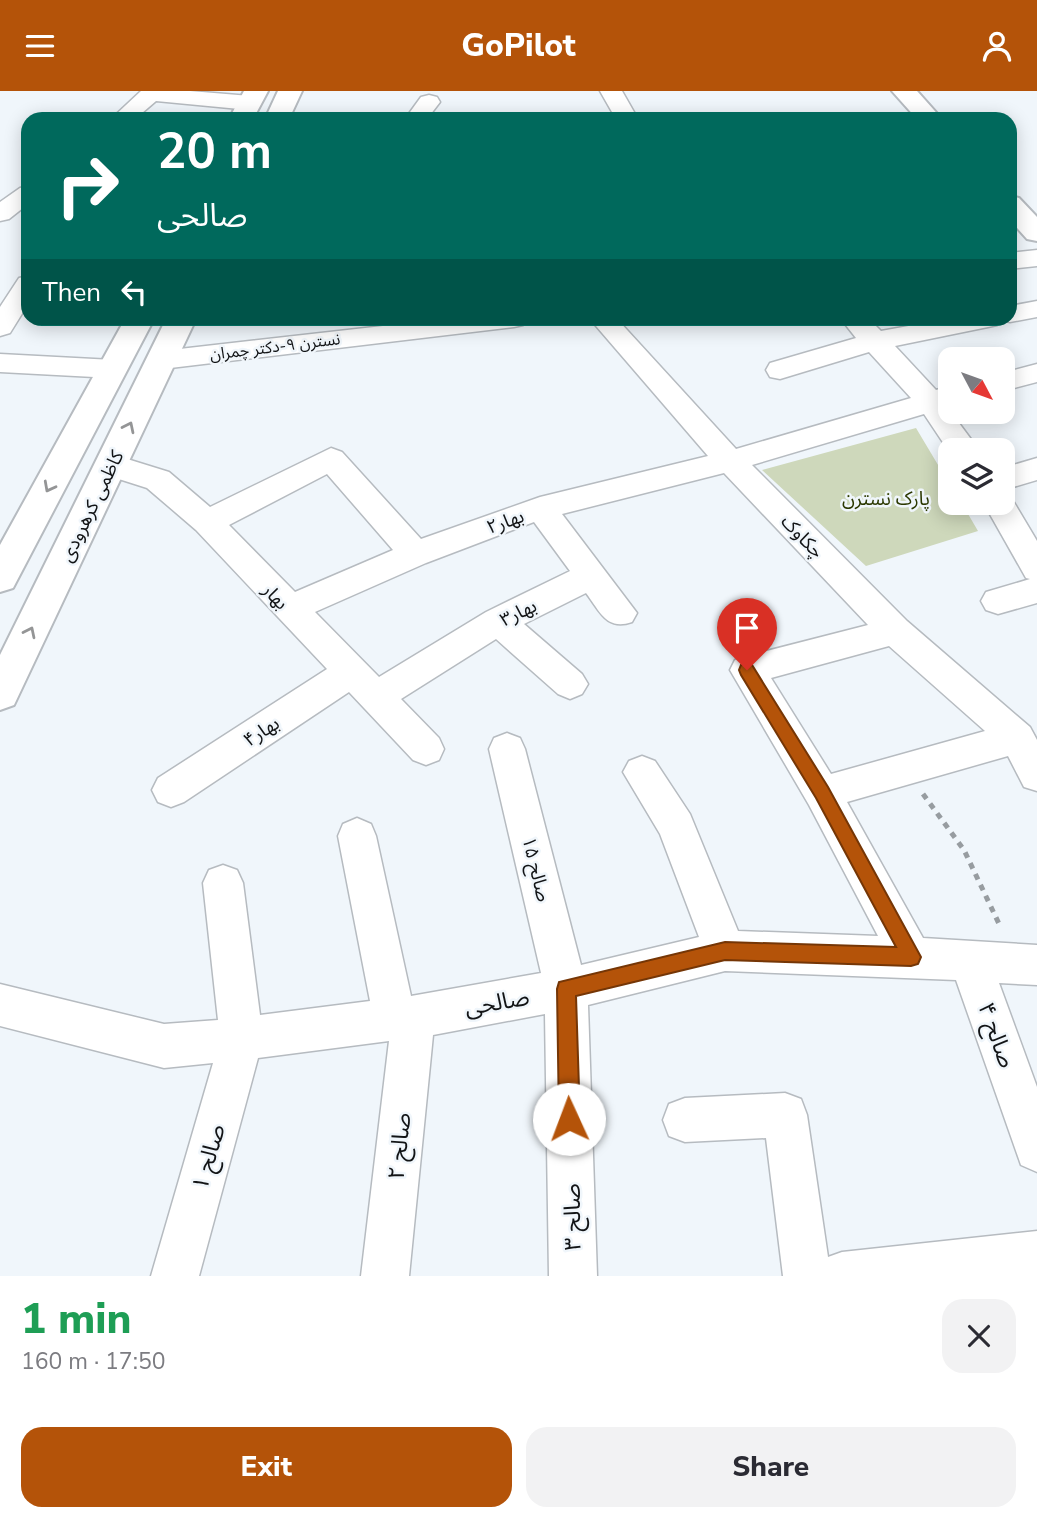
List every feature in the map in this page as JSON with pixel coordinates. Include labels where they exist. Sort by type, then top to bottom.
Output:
[{"type":"main road","points":[[280,112],[290,91]]},
{"type":"main road","points":[[904,91],[924,112]]},
{"type":"main road","points":[[1017,212],[1037,233]]},
{"type":"main road","points":[[0,577],[135,326]]},
{"type":"main road","name":"کاظمی کرهرودی","points":[[0,694],[178,326]]},
{"type":"street","points":[[611,91],[623,112]]},
{"type":"street","points":[[130,112],[153,92],[249,104]]},
{"type":"street","points":[[1017,260],[1037,258]]},
{"type":"street","points":[[0,327],[21,295]]},
{"type":"street","points":[[1017,313],[1037,309]]},
{"type":"street","name":"نسترن ۹-دکتر چمران","points":[[162,359],[452,326]]},
{"type":"street","name":"چکاوک","points":[[609,326],[730,461],[895,631],[1017,738]]},
{"type":"street","points":[[861,326],[938,397]]},
{"type":"street","points":[[780,370],[876,341],[952,326]]},
{"type":"street","points":[[0,363],[113,369]]},
{"type":"street","points":[[1015,379],[1037,373]]},
{"type":"street","name":"بهار۲","points":[[289,609],[415,554],[540,508],[730,461],[938,400]]},
{"type":"street","points":[[207,522],[331,459],[415,554]]},
{"type":"street","name":"بهار","points":[[111,465],[158,480],[207,522],[426,749]]},
{"type":"street","points":[[1015,475],[1037,469]]},
{"type":"street","points":[[540,508],[620,613]]},
{"type":"street","points":[[1006,515],[1037,569]]},
{"type":"street","name":"بهار۳","points":[[363,685],[591,576]]},
{"type":"street","points":[[998,601],[1037,590]]},
{"type":"street","points":[[498,621],[570,684]]},
{"type":"street","points":[[895,631],[747,670],[822,793],[911,957]]},
{"type":"street","name":"بهار۴","points":[[171,790],[363,685]]},
{"type":"street","points":[[822,793],[1017,738],[1037,775]]},
{"type":"street","name":"صالح ۱۵","points":[[507,749],[566,989]]},
{"type":"street","points":[[642,772],[676,826],[725,951]]},
{"type":"street","name":"صالح ۲","points":[[357,836],[404,1018],[385,1276]]},
{"type":"street","points":[[223,883],[242,1039]]},
{"type":"street","name":"صالحی","points":[[0,1005],[164,1045],[242,1039],[404,1018],[566,989],[725,951],[1028,964]]},
{"type":"street","name":"صالح ۴","points":[[970,961],[1037,1149]]},
{"type":"street","name":"صالح ۳","points":[[566,989],[573,1276]]},
{"type":"street","name":"صالح ۱","points":[[174,1276],[242,1039]]},
{"type":"street","points":[[685,1120],[785,1115],[807,1276]]},
{"type":"street","points":[[842,1276],[1037,1255]]},
{"type":"path","points":[[904,769],[964,850],[1028,964]]},
{"type":"green space","name":"پارک نسترن","points":[[916,428],[938,465],[938,515],[969,515],[978,531],[866,566],[762,470]]},
{"type":"route","points":[[569,1119],[566,989],[725,951],[911,957],[822,793],[747,670]]}]
